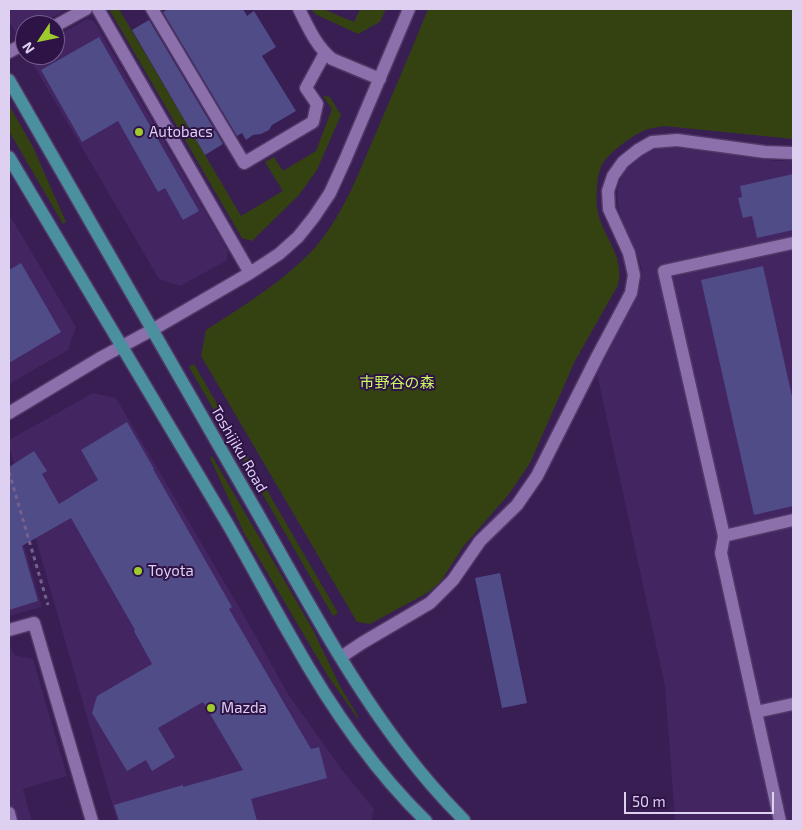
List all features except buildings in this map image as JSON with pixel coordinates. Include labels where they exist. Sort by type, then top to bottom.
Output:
[{"type":"main road","name":"Toshijiku Road","points":[[9,80],[341,658],[403,750],[464,821]]},
{"type":"main road","points":[[9,157],[229,525],[291,638],[340,717],[378,768],[426,821]]},
{"type":"street","points":[[65,21],[86,9]]},
{"type":"street","points":[[98,9],[250,273]]},
{"type":"street","points":[[152,9],[244,163],[313,122],[316,104],[306,88],[325,54]]},
{"type":"street","points":[[299,9],[325,54],[332,59],[380,79]]},
{"type":"street","points":[[9,413],[250,273],[279,254],[298,237],[330,193],[409,9]]},
{"type":"street","points":[[341,658],[362,643],[430,603],[453,580],[480,541],[517,505],[537,476],[631,293],[634,275],[629,253],[609,209],[608,191],[613,176],[623,162],[652,142],[677,140],[765,152],[793,153]]},
{"type":"street","points":[[780,821],[722,553],[724,536],[664,271],[793,242]]},
{"type":"street","points":[[724,536],[793,520]]},
{"type":"street","points":[[9,630],[34,623],[92,821]]},
{"type":"street","points":[[756,712],[793,704]]},
{"type":"street","points":[[9,813],[11,821]]},
{"type":"path","points":[[9,472],[48,605]]},
{"type":"shaded area","points":[[9,9],[67,9],[56,15],[15,15],[15,31],[9,21]]},
{"type":"shaded area","points":[[87,19],[94,21],[228,251],[226,261],[180,286],[159,279],[34,65],[65,65],[65,31]]},
{"type":"shaded area","points":[[666,147],[777,161],[793,161],[793,821],[675,821],[665,686],[597,374],[641,283],[642,272],[639,259],[620,217],[617,194],[620,180],[635,160],[644,154]]},
{"type":"shaded area","points":[[9,214],[76,327],[68,350],[9,384]]},
{"type":"shaded area","points":[[93,393],[116,398],[288,694],[343,771],[374,809],[371,821],[117,821],[9,446],[9,440]]},
{"type":"shaded area","points":[[9,494],[42,607],[9,616]]},
{"type":"shaded area","points":[[9,642],[14,655],[33,659],[67,776],[23,789],[32,821],[9,821]]},
{"type":"green space","points":[[109,9],[119,9],[241,216],[283,191],[265,162],[274,157],[283,171],[316,151],[332,109],[323,96],[330,97],[341,115],[317,170],[299,195],[252,241],[242,238]]},
{"type":"green space","points":[[311,9],[323,9],[354,22],[360,9],[386,9],[380,22],[358,34],[315,14]]},
{"type":"green space","name":"市野谷の森","points":[[428,9],[793,9],[793,139],[664,126],[648,129],[636,135],[609,156],[599,172],[596,198],[601,222],[619,265],[618,285],[575,361],[530,463],[509,494],[463,547],[441,581],[429,592],[370,624],[357,622],[201,356],[206,330],[261,294],[300,263],[332,225],[356,181]]},
{"type":"green space","points":[[9,105],[33,147],[66,222],[63,224],[9,131]]},
{"type":"green space","points":[[194,364],[338,613],[333,616],[189,367]]},
{"type":"green space","points":[[212,456],[312,628],[358,719],[328,676],[244,533],[210,458]]},
{"type":"place","name":"Autobacs","points":[[139,132]]},
{"type":"place","name":"Toyota","points":[[138,571]]},
{"type":"place","name":"Mazda","points":[[211,708]]}]
